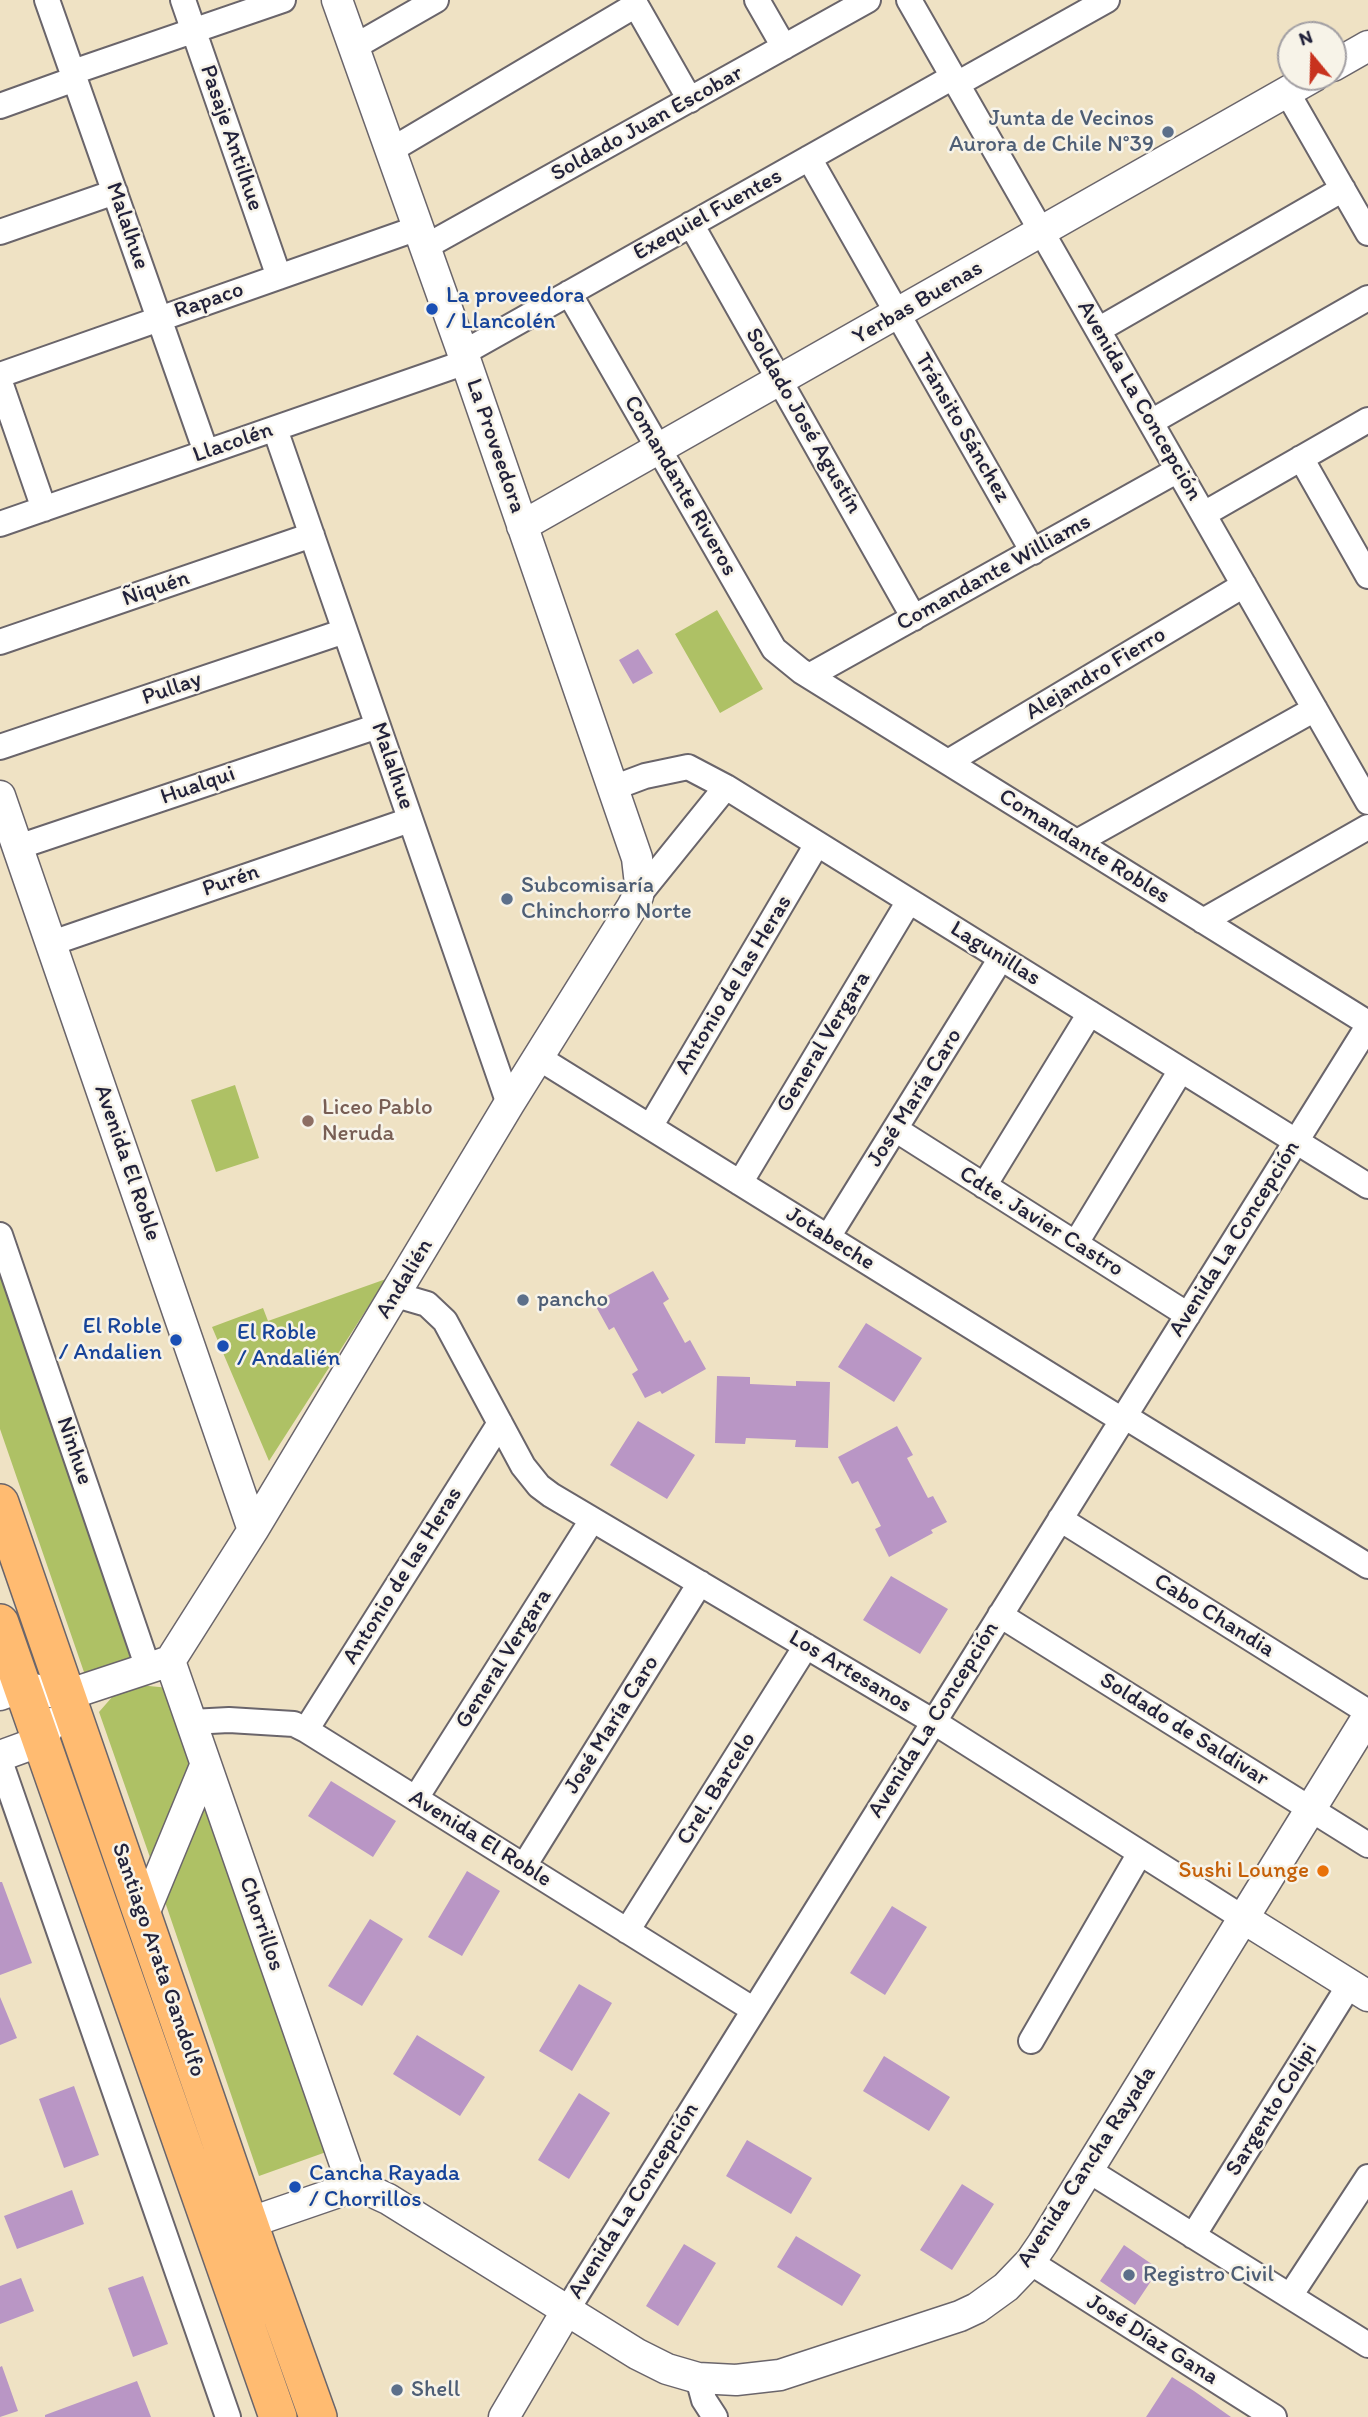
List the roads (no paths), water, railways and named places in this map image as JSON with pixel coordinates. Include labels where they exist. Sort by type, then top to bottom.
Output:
[{"type":"main road","name":"Santiago Arata Gandolfo","points":[[0,1503],[318,2417]]},
{"type":"main road","name":"Santiago Arata Gandolfo","points":[[0,1623],[11,1691],[41,1741],[278,2417]]},
{"type":"street","name":"Malalhue","points":[[47,0],[206,452]]},
{"type":"street","name":"Pasaje Antilhue","points":[[183,0],[279,276]]},
{"type":"street","points":[[0,106],[194,30],[283,0]]},
{"type":"street","name":"La Proveedora","points":[[337,0],[637,858],[640,878],[638,896]]},
{"type":"street","points":[[354,47],[436,0]]},
{"type":"street","points":[[757,0],[784,47]]},
{"type":"street","name":"Soldado Juan Escobar","points":[[422,237],[690,100],[867,0]]},
{"type":"street","name":"Avenida La Concepción","points":[[909,0],[1367,800]]},
{"type":"street","name":"Exequiel Fuentes","points":[[464,357],[569,293],[808,158],[1107,0]]},
{"type":"street","points":[[391,150],[635,3],[690,100]]},
{"type":"street","points":[[1347,58],[1368,46]]},
{"type":"street","points":[[1287,92],[1368,233]]},
{"type":"street","name":"Yerbas Buenas","points":[[522,526],[1287,92]]},
{"type":"street","name":"Tránsito Sánchez","points":[[808,158],[1033,552]]},
{"type":"street","points":[[1098,330],[1343,189]]},
{"type":"street","points":[[0,232],[115,192]]},
{"type":"street","name":"Soldado José Agustín","points":[[691,224],[914,618]]},
{"type":"street","name":"Rapaco","points":[[0,375],[279,276],[422,237]]},
{"type":"street","name":"Comandante Riveros","points":[[569,293],[774,649],[805,674]]},
{"type":"street","points":[[1151,422],[1368,298]]},
{"type":"street","name":"Llacolén","points":[[0,524],[275,429],[464,357]]},
{"type":"street","points":[[0,382],[44,509]]},
{"type":"street","points":[[1204,514],[1368,420]]},
{"type":"street","name":"Malalhue","points":[[275,429],[509,1104]]},
{"type":"street","points":[[1301,458],[1361,548],[1368,576]]},
{"type":"street","name":"Comandante Williams","points":[[805,674],[914,618],[1178,470]]},
{"type":"street","name":"Ñiquén","points":[[0,642],[312,535]]},
{"type":"street","name":"Alejandro Fierro","points":[[948,762],[1244,585]]},
{"type":"street","name":"Pullay","points":[[0,747],[345,631]]},
{"type":"street","name":"Comandante Robles","points":[[805,674],[1368,1024]]},
{"type":"street","points":[[1077,842],[1315,709]]},
{"type":"street","name":"Hualqui","points":[[18,847],[378,726]]},
{"type":"street","name":"Lagunillas","points":[[612,788],[645,776],[688,767],[726,787],[1368,1186]]},
{"type":"street","points":[[638,896],[726,787]]},
{"type":"street","name":"Avenida El Roble","points":[[2,811],[18,847],[52,943],[253,1531]]},
{"type":"street","name":"Purén","points":[[52,943],[410,820]]},
{"type":"street","points":[[1203,920],[1368,827]]},
{"type":"street","name":"Antonio de las Heras","points":[[650,1127],[817,844]]},
{"type":"street","name":"Andalién","points":[[159,1664],[253,1531],[509,1104],[638,896]]},
{"type":"street","name":"General Vergara","points":[[740,1182],[909,901]]},
{"type":"street","name":"José María Caro","points":[[828,1237],[1001,958]]},
{"type":"street","points":[[984,1186],[1090,1013]]},
{"type":"street","name":"Avenida La Concepción","points":[[504,2417],[567,2310],[1368,1024]]},
{"type":"street","name":"Jotabeche","points":[[539,1058],[1368,1566]]},
{"type":"street","points":[[1076,1244],[1181,1070]]},
{"type":"street","name":"Cdte. Javier Castro","points":[[895,1129],[1188,1315]]},
{"type":"street","name":"Ninhue","points":[[0,1235],[159,1664]]},
{"type":"street","name":"Los Artesanos","points":[[396,1295],[426,1304],[445,1321],[529,1477],[551,1495],[934,1722],[1359,1990]]},
{"type":"street","name":"Antonio de las Heras","points":[[306,1730],[500,1423]]},
{"type":"street","name":"Cabo Chandia","points":[[1060,1519],[1368,1714]]},
{"type":"street","name":"General Vergara","points":[[416,1798],[592,1520]]},
{"type":"street","name":"José María Caro","points":[[523,1866],[700,1583]]},
{"type":"street","name":"Soldado de Saldivar","points":[[1000,1615],[1368,1845]]},
{"type":"street","name":"Crel. Barcelo","points":[[628,1931],[806,1646]]},
{"type":"street","points":[[11,1691],[67,1695],[159,1664]]},
{"type":"street","name":"Chorrillos","points":[[159,1664],[191,1722],[353,2187]]},
{"type":"street","points":[[0,1756],[41,1741],[67,1695]]},
{"type":"street","name":"Avenida Cancha Rayada","points":[[353,2187],[364,2188],[388,2199],[637,2354],[667,2369],[698,2378],[736,2380],[780,2375],[942,2323],[976,2308],[1030,2262],[1368,1714]]},
{"type":"street","name":"Avenida El Roble","points":[[191,1722],[229,1720],[281,1723],[294,1724],[306,1730],[754,2010]]},
{"type":"street","points":[[0,1761],[225,2416]]},
{"type":"street","points":[[143,1916],[205,1766]]},
{"type":"street","points":[[1031,2041],[1140,1853]]},
{"type":"street","name":"Sargento Colipi","points":[[1193,2236],[1359,1990]]},
{"type":"street","points":[[1088,2170],[1368,2344]]},
{"type":"street","points":[[1290,2296],[1368,2176]]},
{"type":"street","points":[[214,2235],[353,2187]]},
{"type":"street","name":"José Díaz Gana","points":[[1030,2262],[1274,2417]]},
{"type":"street","points":[[698,2378],[704,2400],[715,2417]]},
{"type":"place","name":"Junta de Vecinos Aurora de Chile N°39","points":[[1168,132]]},
{"type":"place","name":"La proveedora / Llancolén","points":[[432,309]]},
{"type":"place","name":"Subcomisaría Chinchorro Norte","points":[[507,899]]},
{"type":"place","name":"Liceo Pablo Neruda","points":[[308,1121]]},
{"type":"place","name":"pancho","points":[[523,1300]]},
{"type":"place","name":"El Roble / Andalien","points":[[176,1340]]},
{"type":"place","name":"El Roble / Andalién","points":[[223,1346]]},
{"type":"place","name":"Sushi Lounge","points":[[1323,1871]]},
{"type":"place","name":"Cancha Rayada / Chorrillos","points":[[295,2187]]},
{"type":"place","name":"Registro Civil","points":[[1129,2275]]},
{"type":"place","name":"Shell","points":[[397,2390]]}]
